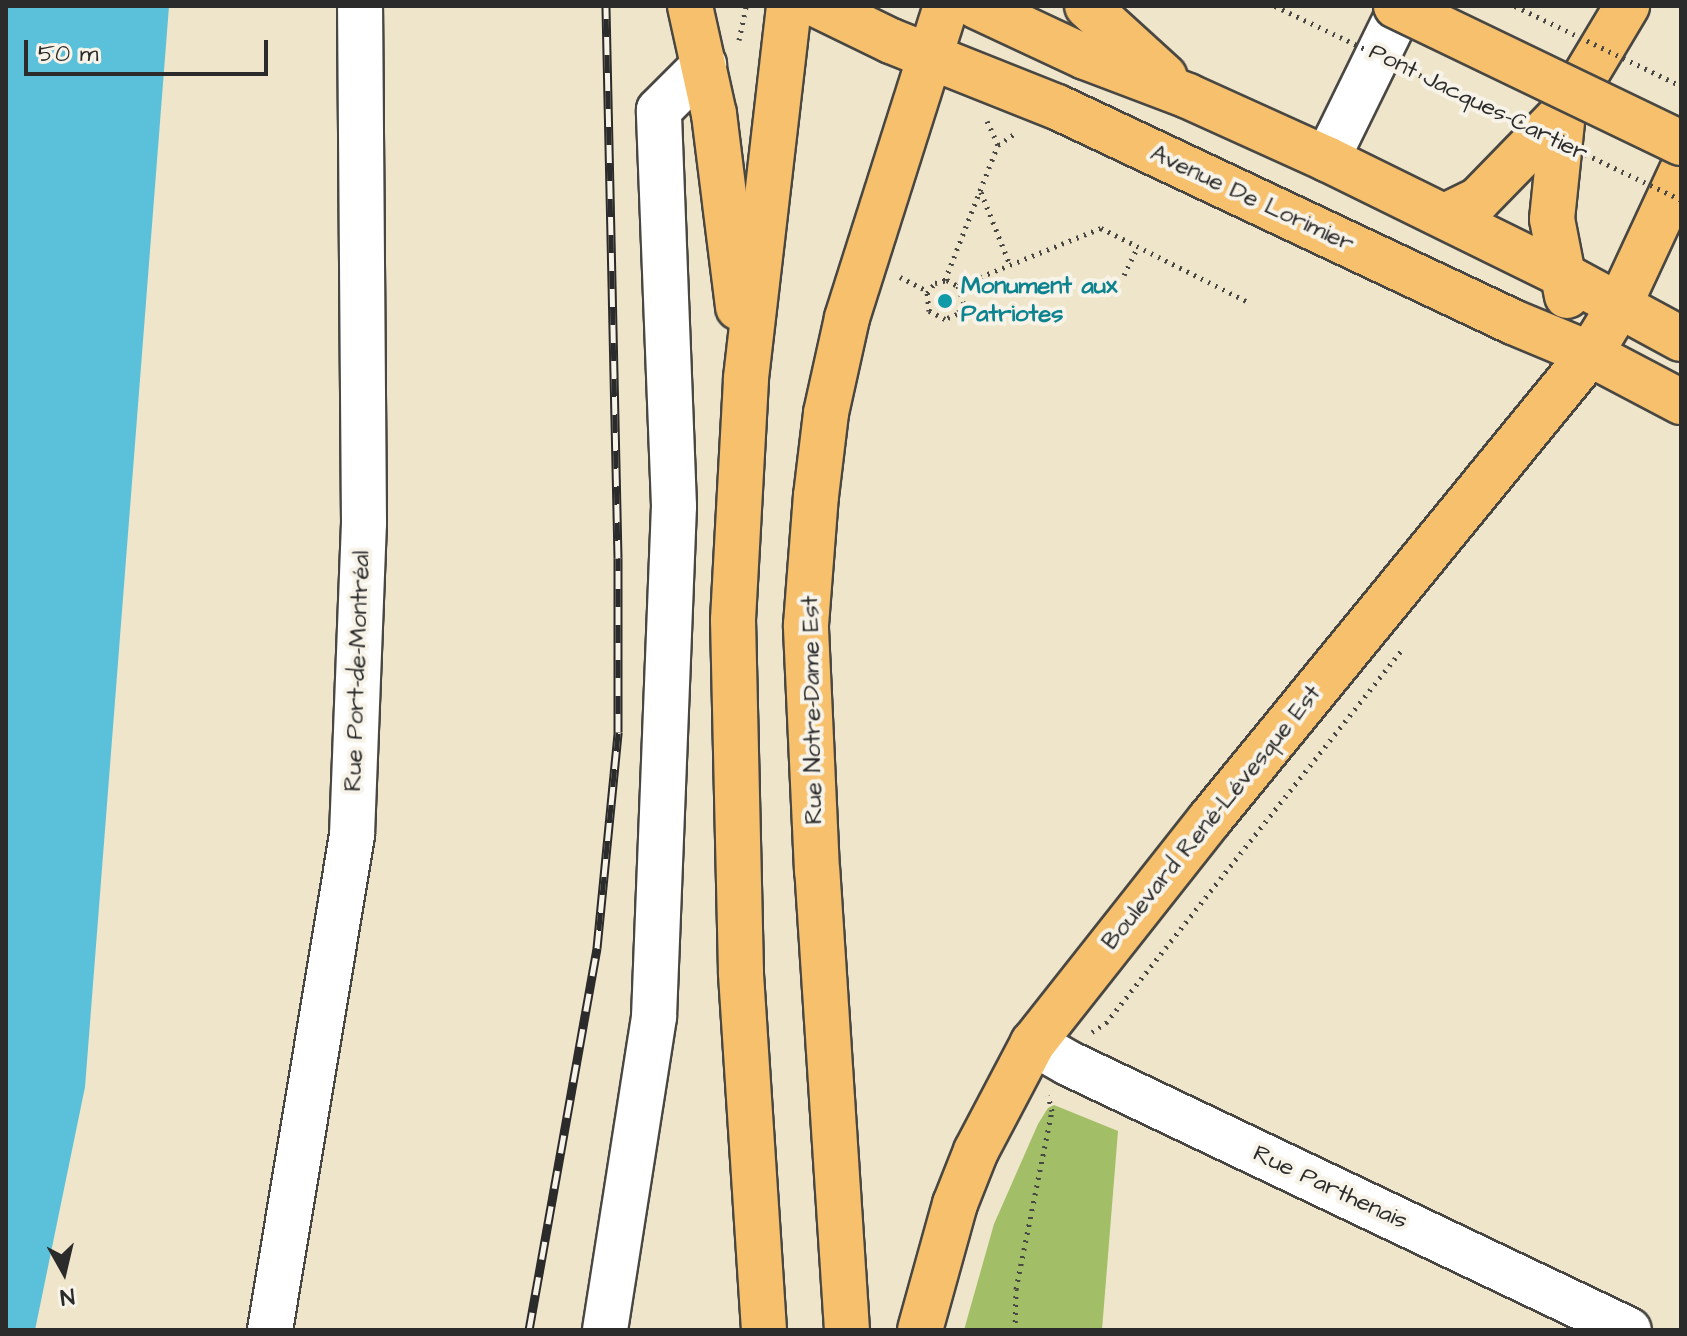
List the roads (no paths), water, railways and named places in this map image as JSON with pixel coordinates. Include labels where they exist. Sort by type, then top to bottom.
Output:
[{"type":"main road","points":[[690,6],[721,53],[714,114],[746,378]]},
{"type":"main road","points":[[764,1330],[736,824],[733,620],[746,378],[789,6]]},
{"type":"main road","name":"Avenue De Lorimier","points":[[819,6],[929,56],[1057,107],[1513,322],[1590,354],[1681,402]]},
{"type":"main road","name":"Rue Notre-Dame Est","points":[[847,1330],[817,871],[806,625],[826,413],[847,318],[946,6]]},
{"type":"main road","points":[[976,6],[1085,57],[1188,96],[1327,159],[1563,275],[1618,308],[1681,339]]},
{"type":"main road","points":[[1087,6],[1188,96]]},
{"type":"main road","points":[[1399,6],[1681,143]]},
{"type":"main road","points":[[1445,216],[1478,200],[1563,113],[1627,6]]},
{"type":"main road","points":[[1563,113],[1552,205],[1563,275],[1590,354]]},
{"type":"main road","name":"Boulevard René-Lévesque Est","points":[[920,1330],[955,1204],[976,1151],[1033,1043],[1210,819],[1590,354],[1618,308],[1681,172]]},
{"type":"street","name":"Rue Port-de-Montréal","points":[[270,1330],[352,835],[364,523],[360,6]]},
{"type":"street","points":[[1327,159],[1399,6]]},
{"type":"street","points":[[605,1330],[654,1017],[674,506],[659,110],[721,53]]},
{"type":"street","name":"Rue Parthenais","points":[[1033,1043],[1068,1063],[1629,1330]]},
{"type":"water","points":[[6,6],[169,6],[85,1087],[35,1330],[6,1330]]},
{"type":"railway","points":[[529,1330],[597,948],[618,732],[618,558],[606,6]]},
{"type":"place","name":"Monument aux Patriotes","points":[[945,301]]}]
